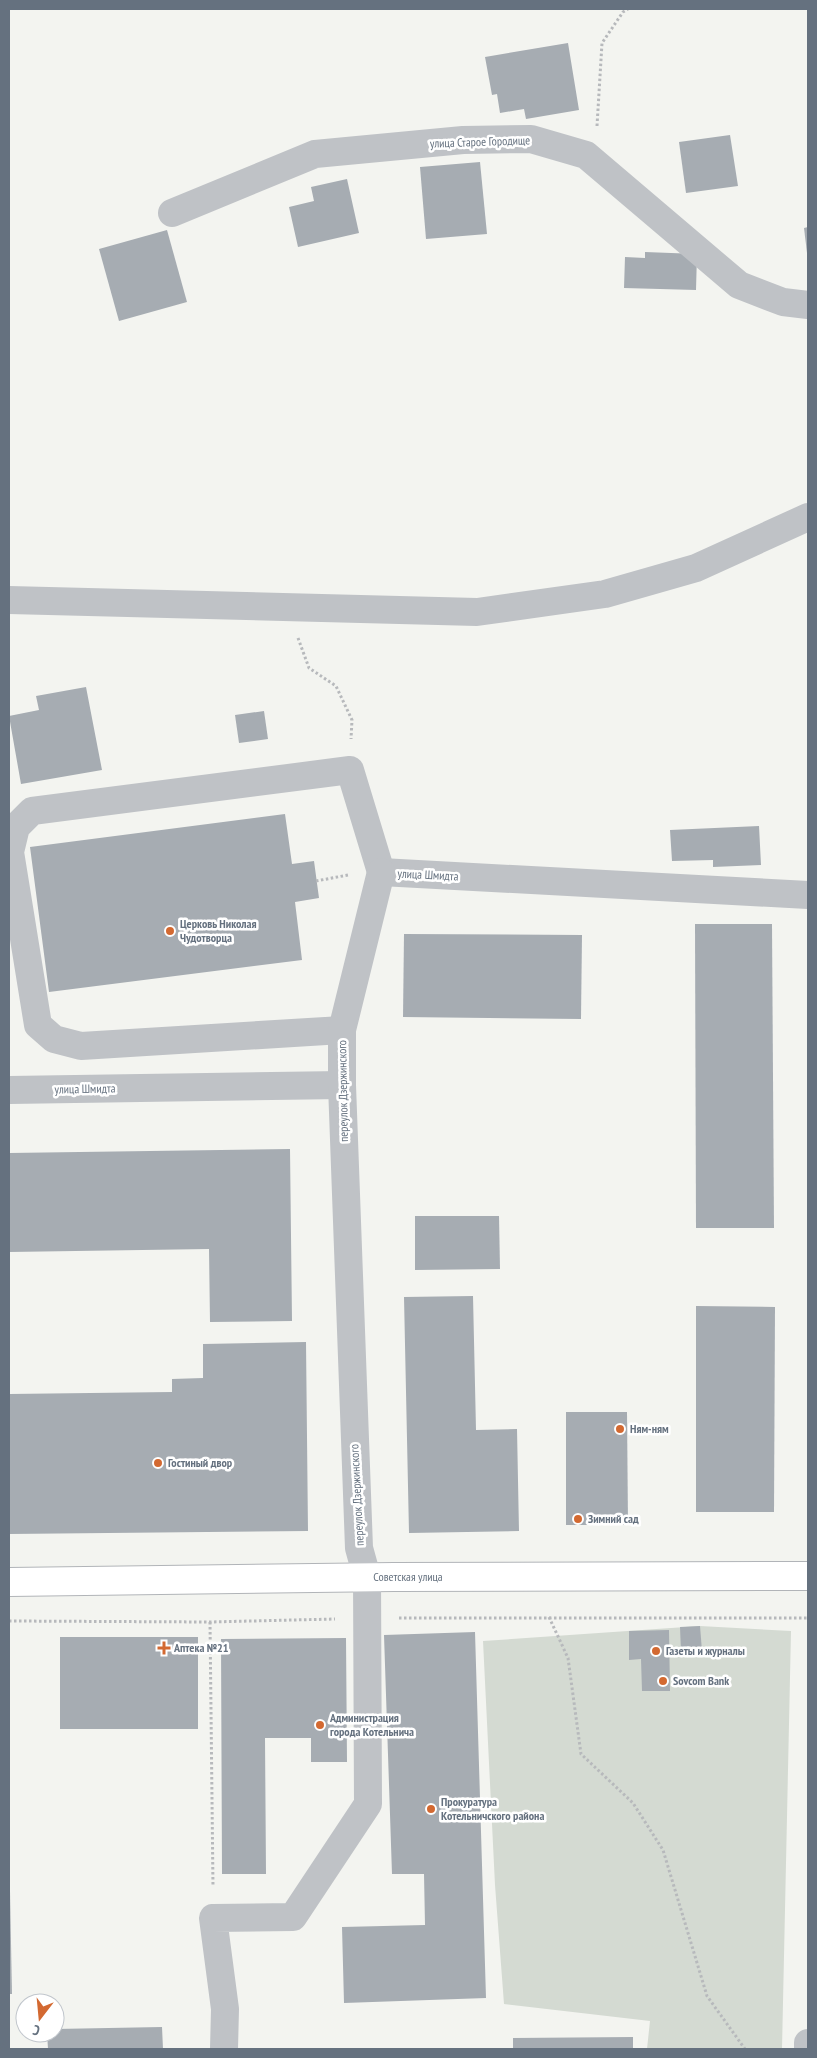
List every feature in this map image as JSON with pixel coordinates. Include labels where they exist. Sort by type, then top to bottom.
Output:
[{"type":"main road","name":"Советская улица","points":[[9,1582],[367,1577],[808,1576]]},
{"type":"street","name":"улица Старое Городище","points":[[172,213],[315,154],[463,140],[531,139],[586,155],[739,285],[783,302],[808,305]]},
{"type":"street","points":[[9,600],[477,612],[605,594],[696,568],[808,517]]},
{"type":"street","points":[[342,1030],[81,1046],[54,1039],[38,1025],[10,852],[16,827],[32,811],[350,770]]},
{"type":"street","name":"улица Шмидта","points":[[350,770],[381,872],[808,895]]},
{"type":"street","name":"переулок Дзержинского","points":[[213,1918],[293,1917],[368,1804],[367,1577],[359,1548],[342,1085],[342,1030],[381,872]]},
{"type":"street","name":"улица Шмидта","points":[[9,1090],[342,1085]]},
{"type":"street","points":[[213,1918],[225,2008],[224,2049]]},
{"type":"street","points":[[808,2043],[808,2049]]},
{"type":"path","points":[[586,155],[599,122],[602,43],[628,9]]},
{"type":"path","points":[[286,607],[309,668],[336,686],[352,720],[350,770]]},
{"type":"path","points":[[316,880],[353,875]]},
{"type":"path","points":[[549,1617],[568,1658],[582,1754],[633,1803],[663,1850],[707,1996],[745,2049]]},
{"type":"path","points":[[9,1621],[210,1622],[366,1618],[549,1617],[808,1618]]},
{"type":"path","points":[[210,1622],[213,1918]]},
{"type":"shaded area","points":[[700,1626],[791,1631],[782,2049],[647,2049],[650,2021],[504,2004],[495,1885],[483,1641]]},
{"type":"building","points":[[568,43],[579,110],[526,119],[524,109],[500,113],[497,94],[492,95],[485,57]]},
{"type":"building","points":[[730,135],[738,186],[686,193],[679,142]]},
{"type":"building","points":[[480,162],[487,234],[426,239],[420,167]]},
{"type":"building","points":[[347,179],[359,233],[298,247],[289,207],[314,201],[311,187]]},
{"type":"building","points":[[808,227],[808,252],[807,253],[804,228]]},
{"type":"building","points":[[167,230],[187,302],[119,321],[99,249]]},
{"type":"building","points":[[645,252],[697,254],[696,290],[624,288],[625,257],[645,258]]},
{"type":"building","points":[[86,687],[102,770],[21,784],[9,716],[39,710],[36,696]]},
{"type":"building","points":[[264,711],[268,739],[239,743],[235,715]]},
{"type":"building","name":"Церковь Николая Чудотворца","points":[[285,814],[292,864],[314,861],[319,898],[295,902],[302,960],[49,992],[30,847]]},
{"type":"building","points":[[759,826],[761,865],[713,867],[713,860],[672,861],[670,830]]},
{"type":"building","points":[[695,924],[772,924],[774,1228],[696,1228]]},
{"type":"building","points":[[404,934],[582,935],[581,1019],[403,1017]]},
{"type":"building","points":[[290,1149],[292,1321],[210,1322],[209,1249],[9,1252],[9,1153]]},
{"type":"building","points":[[415,1216],[499,1216],[500,1269],[415,1270]]},
{"type":"building","points":[[473,1296],[476,1430],[517,1429],[519,1531],[409,1533],[404,1297]]},
{"type":"building","points":[[696,1306],[775,1307],[774,1512],[696,1512]]},
{"type":"building","name":"Гостиный двор","points":[[306,1342],[308,1531],[9,1534],[9,1394],[172,1392],[172,1379],[203,1378],[203,1344]]},
{"type":"building","points":[[566,1412],[627,1412],[628,1525],[566,1525]]},
{"type":"building","points":[[700,1626],[702,1651],[681,1652],[680,1627]]},
{"type":"building","points":[[669,1630],[670,1691],[642,1691],[641,1659],[629,1660],[629,1631]]},
{"type":"building","points":[[475,1632],[486,1998],[344,2003],[342,1927],[425,1925],[424,1874],[392,1874],[384,1635]]},
{"type":"building","points":[[60,1637],[198,1637],[198,1729],[60,1729]]},
{"type":"building","points":[[346,1638],[347,1762],[311,1762],[311,1738],[265,1738],[266,1874],[222,1874],[221,1639]]},
{"type":"building","points":[[10,1891],[12,1994],[9,1994]]},
{"type":"building","points":[[162,2027],[163,2049],[48,2049],[48,2043],[65,2043],[65,2029]]},
{"type":"building","points":[[633,2037],[633,2049],[513,2049],[513,2038]]},
{"type":"place","name":"Церковь Николая Чудотворца","points":[[170,931]]},
{"type":"place","name":"Ням-ням","points":[[620,1429]]},
{"type":"place","name":"Гостиный двор","points":[[158,1463]]},
{"type":"place","name":"Зимний сад","points":[[578,1519]]},
{"type":"place","name":"Аптека №21","points":[[164,1648]]},
{"type":"place","name":"Газеты и журналы","points":[[656,1651]]},
{"type":"place","name":"Sovcom Bank","points":[[663,1681]]},
{"type":"place","name":"Администрация города Котельнича","points":[[320,1725]]},
{"type":"place","name":"Прокуратура Котельничского района","points":[[431,1809]]}]
